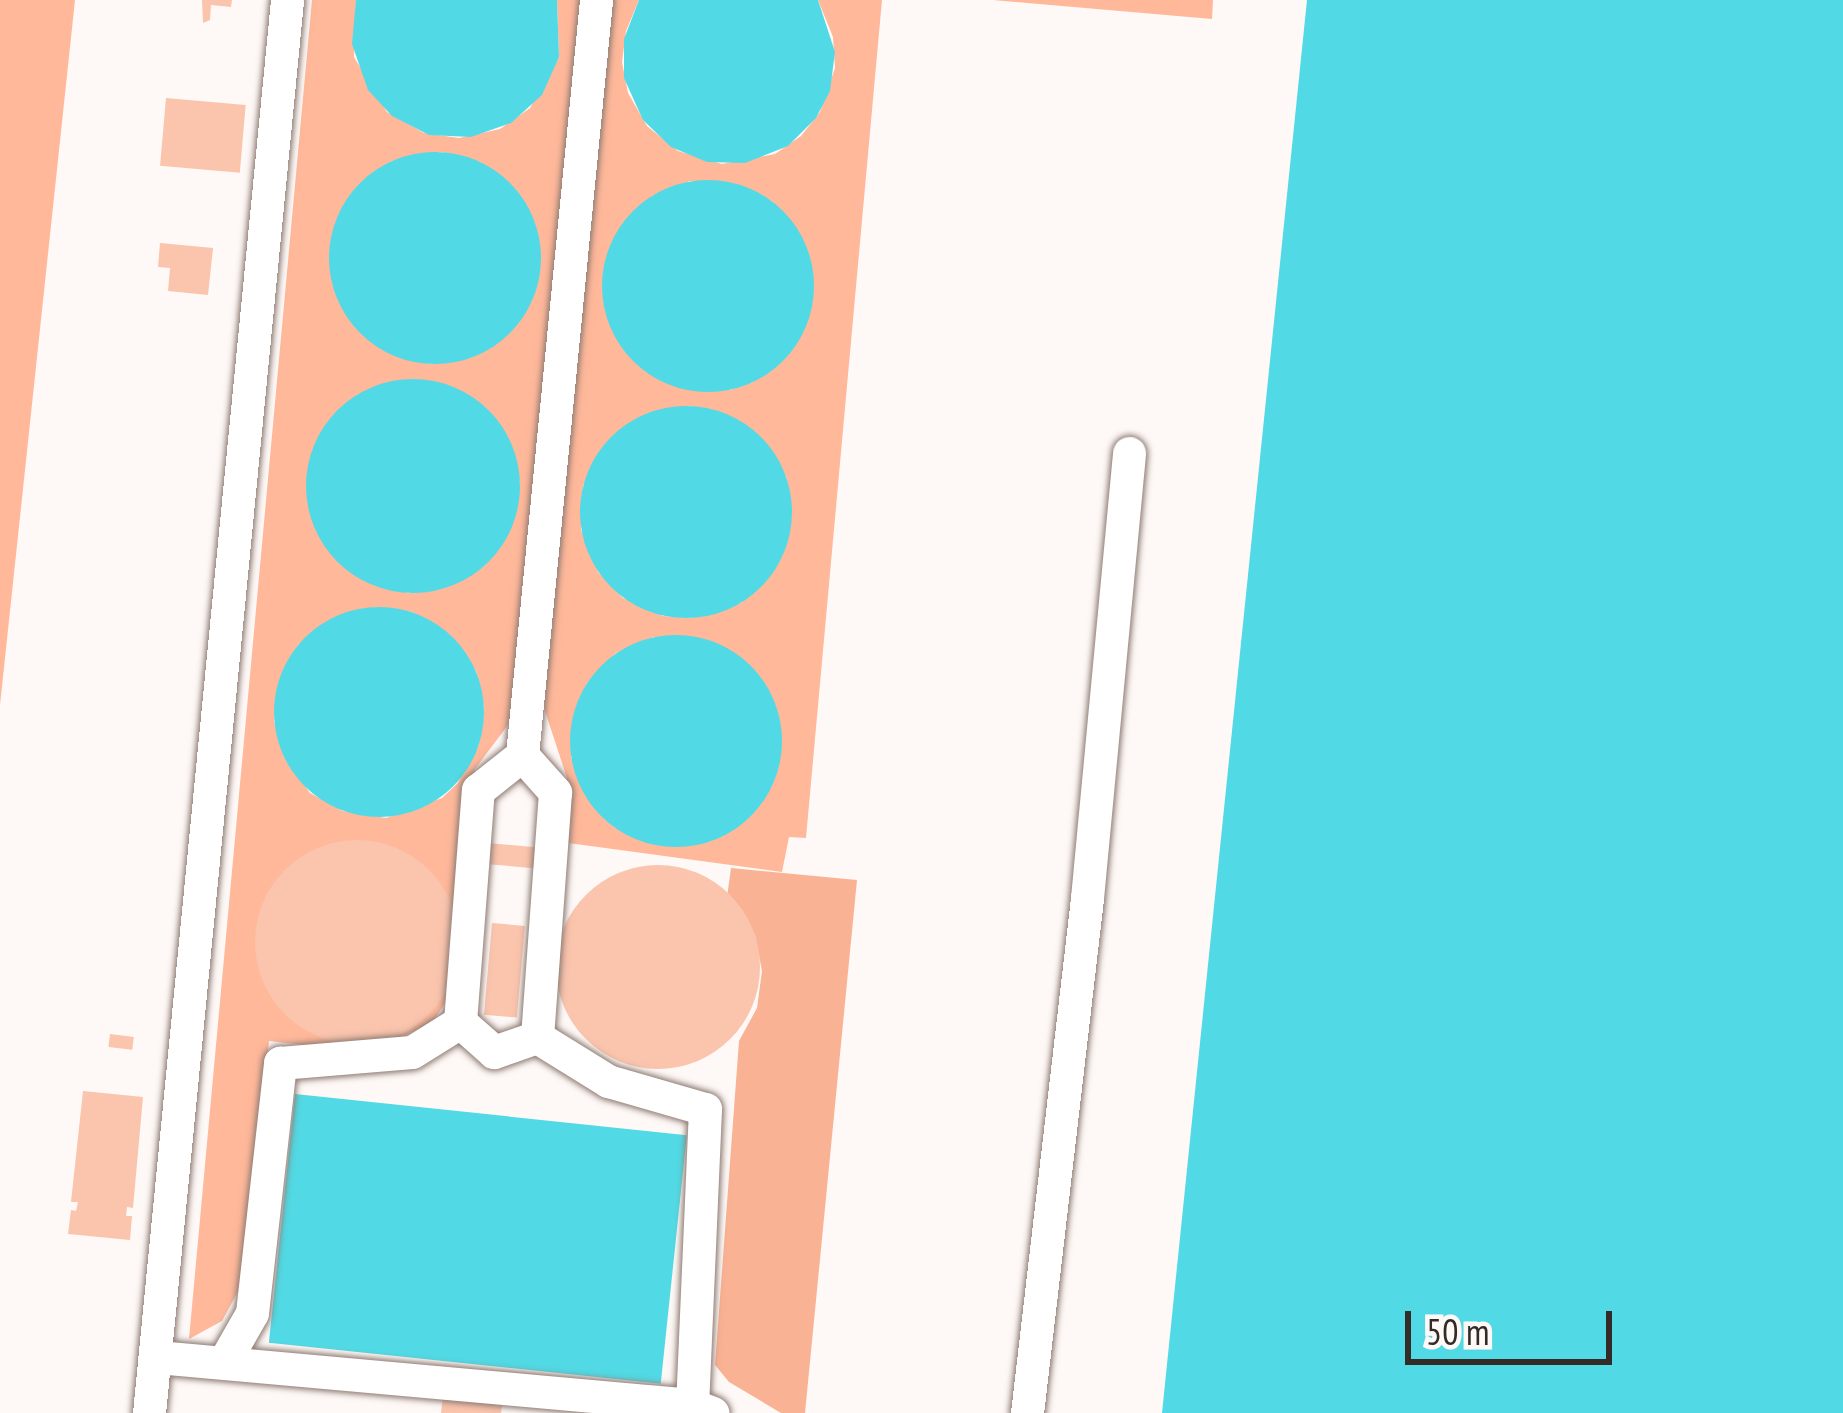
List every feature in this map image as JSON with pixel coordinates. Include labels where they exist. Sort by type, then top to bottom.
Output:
[{"type":"lane","points":[[149,1413],[287,0]]},
{"type":"lane","points":[[460,1022],[478,790],[522,755],[596,0]]},
{"type":"lane","points":[[1027,1413],[1087,898],[1129,453]]},
{"type":"lane","points":[[522,755],[555,793],[538,1036]]},
{"type":"lane","points":[[224,1362],[252,1312],[280,1063],[412,1052],[460,1022]]},
{"type":"lane","points":[[460,1022],[494,1052],[538,1036]]},
{"type":"lane","points":[[157,1357],[703,1409],[705,1109],[608,1081],[538,1036]]},
{"type":"shaded area","points":[[0,0],[75,0],[0,705]]},
{"type":"shaded area","points":[[312,0],[356,0],[354,57],[387,112],[424,133],[459,138],[500,129],[530,108],[559,57],[557,0],[588,0],[520,709],[475,769],[461,894],[460,980],[432,1023],[383,1045],[331,1048],[269,1041],[242,1284],[222,1321],[189,1339]],"holes":[[[442,152],[480,162],[516,190],[535,224],[540,264],[531,302],[508,334],[475,356],[431,364],[387,352],[356,328],[341,305],[330,267],[336,222],[356,188],[392,161]],[[413,379],[450,386],[488,410],[512,447],[520,484],[511,528],[485,565],[439,589],[409,593],[373,585],[336,559],[313,521],[307,484],[324,427],[356,396]],[[376,607],[412,612],[450,635],[476,671],[484,707],[479,744],[458,783],[442,798],[386,818],[343,811],[310,793],[284,757],[274,721],[280,678],[298,645],[333,618]]]},
{"type":"shaded area","points":[[610,0],[639,0],[626,31],[622,62],[628,93],[647,126],[678,151],[722,164],[775,154],[801,136],[820,112],[835,68],[833,37],[818,0],[882,0],[806,838],[789,837],[782,872],[561,842],[567,778],[544,708]],"holes":[[[690,181],[745,187],[773,202],[813,278],[812,302],[795,346],[753,382],[730,390],[690,390],[619,343],[604,306],[606,258],[623,223],[652,196]],[[690,406],[733,418],[762,439],[786,477],[791,504],[768,579],[741,603],[690,618],[663,616],[623,598],[598,572],[581,530],[583,486],[603,446],[646,414]],[[654,637],[696,637],[778,714],[779,763],[762,801],[733,830],[694,845],[652,844],[614,827],[586,796],[571,757],[587,683],[616,653]]]},
{"type":"shaded area","points":[[993,0],[1213,0],[1212,19]]},
{"type":"shaded area","points":[[731,868],[857,880],[805,1413],[781,1413],[729,1382],[715,1365],[739,1041],[757,1008],[762,971],[755,935],[727,897]]},
{"type":"water","points":[[356,0],[557,0],[559,57],[542,95],[511,123],[471,137],[429,135],[392,116],[368,90],[352,44]]},
{"type":"water","points":[[639,0],[818,0],[835,52],[830,91],[816,118],[788,146],[745,163],[707,162],[671,147],[643,120],[624,78],[624,39]]},
{"type":"water","points":[[1307,0],[1843,0],[1843,1413],[1162,1413]]},
{"type":"water","points":[[435,152],[475,160],[510,183],[533,218],[541,258],[533,298],[510,333],[475,356],[435,364],[395,356],[360,333],[337,298],[329,258],[337,218],[360,183],[395,160]]},
{"type":"water","points":[[708,180],[748,188],[783,211],[806,246],[814,286],[806,326],[783,361],[748,384],[708,392],[668,384],[633,361],[610,326],[602,286],[610,246],[633,211],[668,188]]},
{"type":"water","points":[[413,379],[454,388],[488,411],[511,445],[520,486],[511,527],[488,561],[454,584],[413,593],[372,584],[338,561],[315,527],[306,486],[315,445],[338,411],[372,388]]},
{"type":"water","points":[[686,406],[727,414],[761,437],[784,471],[792,512],[784,553],[761,587],[727,610],[686,618],[645,610],[611,587],[588,553],[580,512],[588,471],[611,437],[645,414]]},
{"type":"water","points":[[379,607],[419,615],[453,638],[476,672],[484,712],[476,752],[453,786],[419,809],[379,817],[339,809],[305,786],[282,752],[274,712],[282,672],[305,638],[339,615]]},
{"type":"water","points":[[676,635],[716,643],[751,666],[774,701],[782,741],[774,781],[751,816],[716,839],[676,847],[636,839],[601,816],[578,781],[570,741],[578,701],[601,666],[636,643]]},
{"type":"water","points":[[295,1094],[687,1135],[661,1384],[269,1343]]},
{"type":"building","points":[[202,0],[232,0],[231,7],[211,5],[210,20],[203,23]]},
{"type":"building","points":[[166,98],[246,105],[240,173],[160,166]]},
{"type":"building","points":[[160,243],[213,248],[208,295],[168,291],[170,268],[158,267]]},
{"type":"building","points":[[357,840],[396,848],[429,870],[451,903],[459,942],[451,981],[429,1014],[396,1036],[357,1044],[318,1036],[285,1014],[263,981],[255,942],[263,903],[285,870],[318,848]]},
{"type":"building","points":[[487,843],[539,848],[537,868],[485,864]]},
{"type":"building","points":[[658,865],[697,873],[730,895],[752,928],[760,967],[752,1006],[730,1039],[697,1061],[658,1069],[619,1061],[586,1039],[564,1006],[556,967],[564,928],[586,895],[619,873]]},
{"type":"building","points":[[492,923],[525,926],[517,1018],[484,1015]]},
{"type":"building","points":[[110,1034],[134,1037],[132,1050],[108,1047]]},
{"type":"building","points":[[83,1091],[143,1097],[133,1208],[127,1207],[126,1216],[132,1216],[130,1240],[68,1234],[71,1210],[76,1211],[78,1202],[71,1202]]},
{"type":"building","points":[[443,1396],[503,1401],[501,1413],[441,1413]]}]
